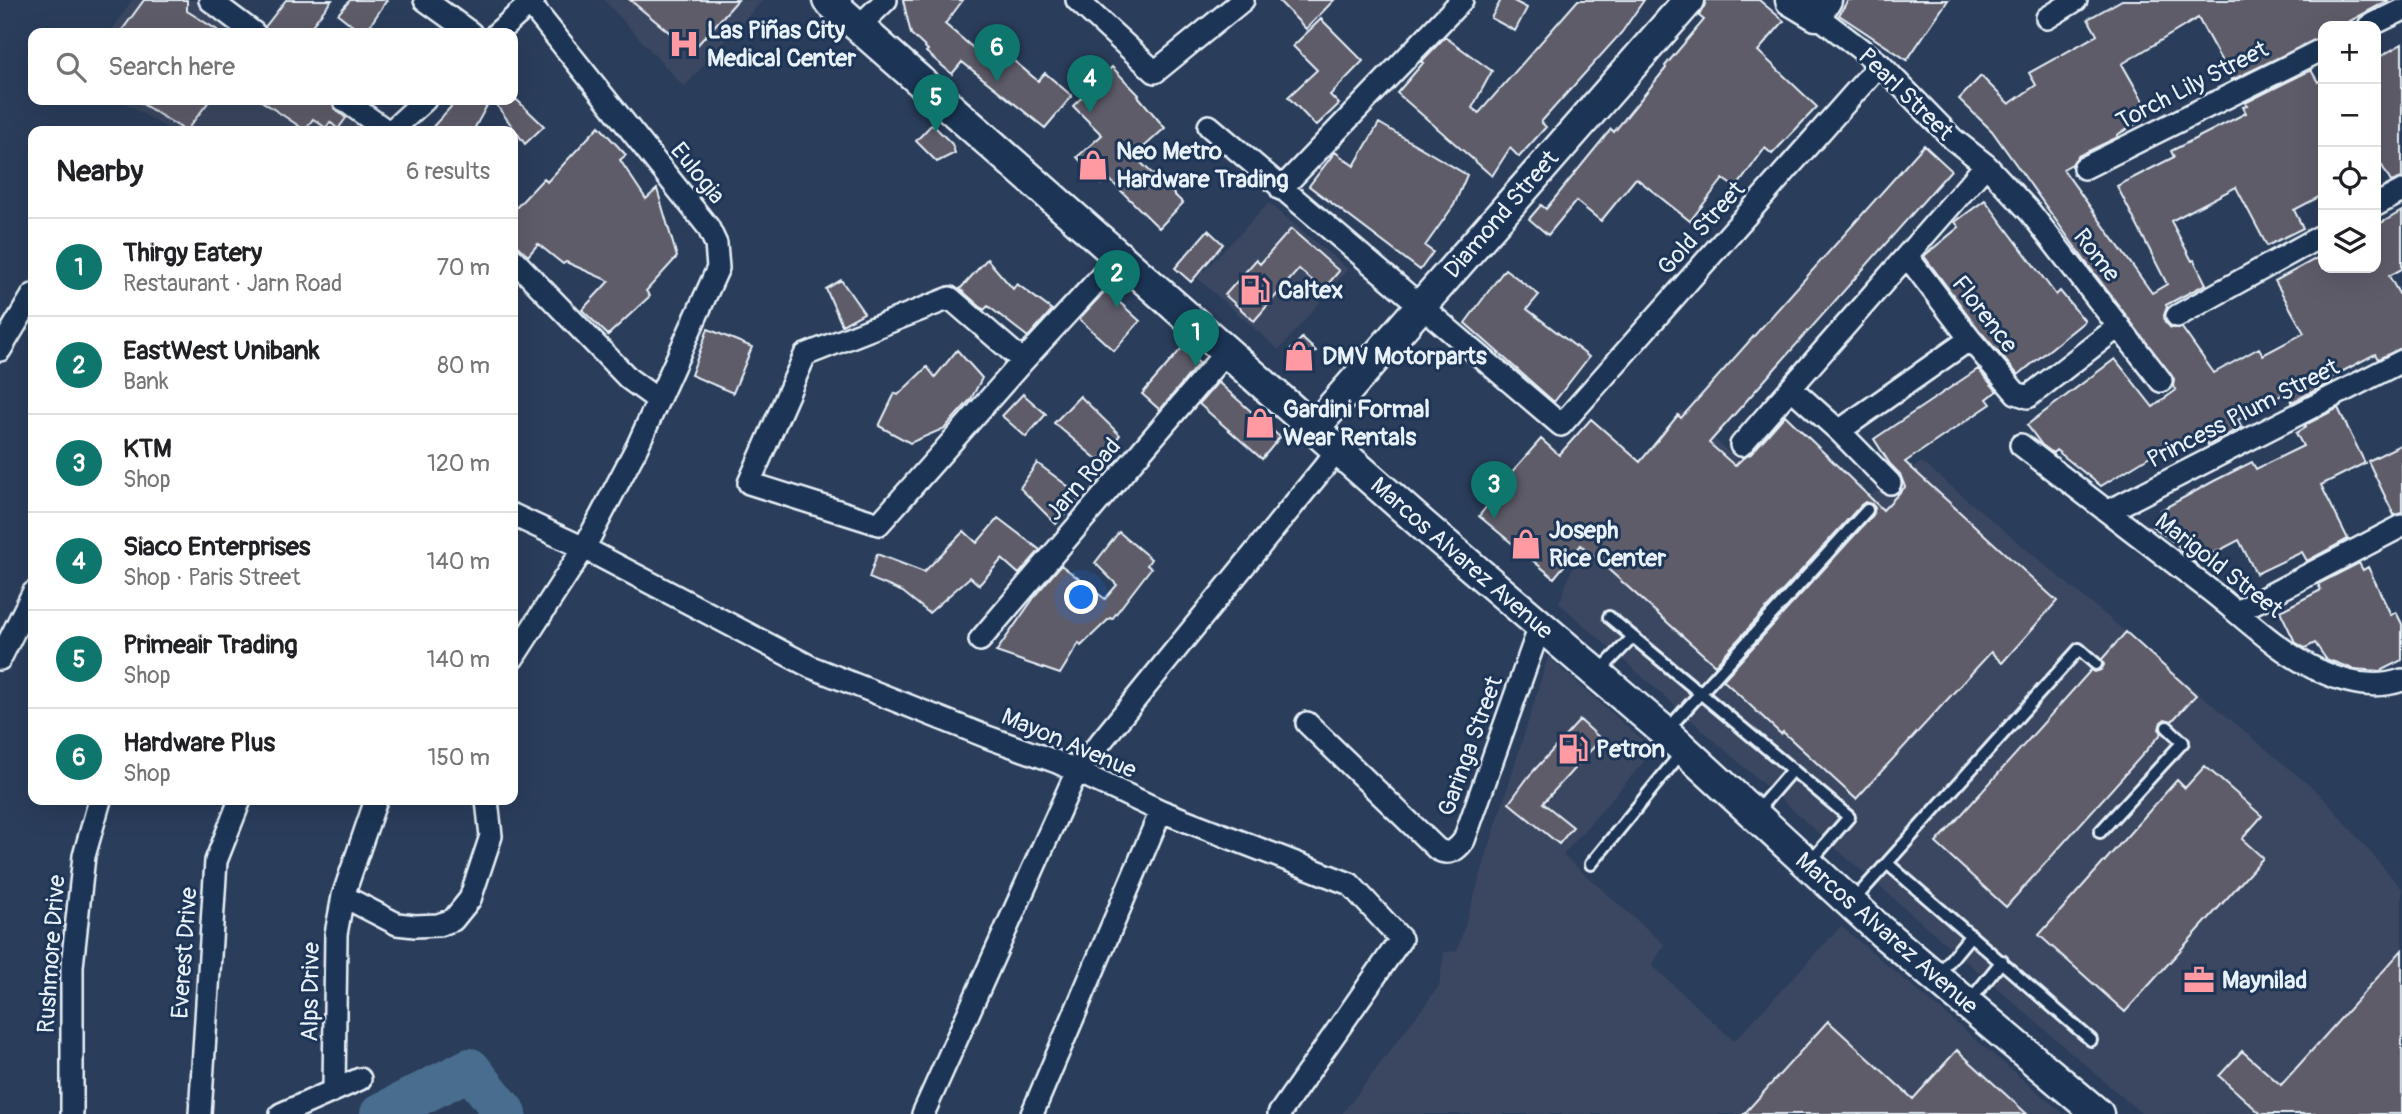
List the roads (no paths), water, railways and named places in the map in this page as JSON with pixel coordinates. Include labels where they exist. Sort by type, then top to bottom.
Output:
[{"type":"main road","name":"Marcos Alvarez Avenue","points":[[828,0],[1226,352],[1674,741],[1851,903],[2098,1114]]},
{"type":"main road","name":"Diamond Street","points":[[1314,428],[1689,0]]},
{"type":"street","points":[[210,0],[247,28]]},
{"type":"street","points":[[425,0],[464,28]]},
{"type":"street","points":[[858,27],[886,0]]},
{"type":"street","points":[[1077,0],[1155,72],[1243,0]]},
{"type":"street","points":[[1282,189],[1462,0]]},
{"type":"street","points":[[2046,18],[2076,0]]},
{"type":"street","points":[[503,28],[532,2]]},
{"type":"street","name":"Eulogia","points":[[532,2],[708,227],[716,244],[718,268],[637,447],[584,548]]},
{"type":"street","name":"Pearl Street","points":[[1811,5],[1880,64],[1953,139],[1986,165]]},
{"type":"street","points":[[2379,21],[2402,10]]},
{"type":"street","name":"Torch Lily Street","points":[[2084,169],[2318,52]]},
{"type":"street","name":"Gold Street","points":[[1419,307],[1561,425],[1880,64]]},
{"type":"street","points":[[351,105],[382,126]]},
{"type":"street","points":[[395,126],[419,105]]},
{"type":"street","points":[[1209,126],[1419,307]]},
{"type":"street","points":[[1741,445],[1986,165]]},
{"type":"street","name":"Rome","points":[[1986,165],[2030,212],[2161,381]]},
{"type":"street","points":[[2381,202],[2402,191]]},
{"type":"street","points":[[2177,316],[2318,238]]},
{"type":"street","points":[[1023,361],[950,298],[806,355],[749,483],[879,524],[1120,256]]},
{"type":"street","name":"Florence","points":[[1907,256],[1970,339],[2016,393],[2028,397],[2119,326]]},
{"type":"street","points":[[518,265],[629,379],[658,400]]},
{"type":"street","points":[[0,350],[9,316],[28,299]]},
{"type":"street","points":[[1839,432],[1970,339]]},
{"type":"street","name":"Jarn Road","points":[[979,640],[1226,352]]},
{"type":"street","name":"Princess Plum Street","points":[[2109,512],[2402,361]]},
{"type":"street","points":[[1791,388],[1890,483]]},
{"type":"street","name":"Marigold Street","points":[[2021,445],[2276,643],[2318,670],[2352,684],[2386,686],[2402,680]]},
{"type":"street","points":[[923,1114],[1077,771],[1338,450]]},
{"type":"street","name":"Mayon Avenue","points":[[518,517],[584,548],[811,667],[1077,771],[1161,811],[1350,884],[1401,939],[1279,1114]]},
{"type":"street","points":[[2237,612],[2402,526]]},
{"type":"street","points":[[518,650],[584,548]]},
{"type":"street","points":[[0,659],[28,603]]},
{"type":"street","name":"Garinga Street","points":[[1307,723],[1437,849],[1449,853],[1455,851],[1464,840],[1540,626]]},
{"type":"street","name":"Rushmore Drive","points":[[72,1114],[72,966],[85,856],[99,805]]},
{"type":"street","name":"Everest Drive","points":[[200,1114],[216,861],[238,805]]},
{"type":"street","name":"Alps Drive","points":[[334,1090],[336,934],[343,896],[374,805]]},
{"type":"street","points":[[343,896],[397,924],[438,925],[453,920],[470,899],[491,836],[488,805]]},
{"type":"street","points":[[1032,1114],[1161,811]]},
{"type":"street","points":[[281,1114],[360,1079]]},
{"type":"lane","points":[[1591,864],[1674,741],[1699,694],[1867,510]]},
{"type":"lane","points":[[1609,617],[1849,817],[1808,864]]},
{"type":"lane","points":[[1597,674],[1632,638]]},
{"type":"lane","points":[[1851,903],[2079,649],[2096,664]]},
{"type":"lane","points":[[2100,832],[2183,742],[2167,727]]},
{"type":"lane","points":[[1754,814],[1792,770]]},
{"type":"lane","points":[[1888,864],[2091,1040]]},
{"type":"lane","points":[[1936,977],[1971,935]]},
{"type":"lane","points":[[1968,1004],[2002,961]]},
{"type":"waterway","points":[[381,1114],[470,1069],[506,1114]]},
{"type":"place","name":"Las Piñas City Medical Center","points":[[684,44]]},
{"type":"place","name":"Hardware Plus","points":[[997,82]]},
{"type":"place","name":"Siaco Enterprises","points":[[1090,113]]},
{"type":"place","name":"Primeair Trading","points":[[936,132]]},
{"type":"place","name":"Neo Metro Hardware Trading","points":[[1093,165]]},
{"type":"place","name":"Caltex","points":[[1255,290]]},
{"type":"place","name":"EastWest Unibank","points":[[1117,308]]},
{"type":"place","name":"DMV Motorparts","points":[[1299,356]]},
{"type":"place","name":"Thirgy Eatery","points":[[1196,367]]},
{"type":"place","name":"Gardini Formal Wear Rentals","points":[[1260,423]]},
{"type":"place","name":"KTM","points":[[1494,519]]},
{"type":"place","name":"Joseph Rice Center","points":[[1526,544]]},
{"type":"place","name":"Petron","points":[[1573,749]]},
{"type":"place","name":"Maynilad","points":[[2199,980]]}]
